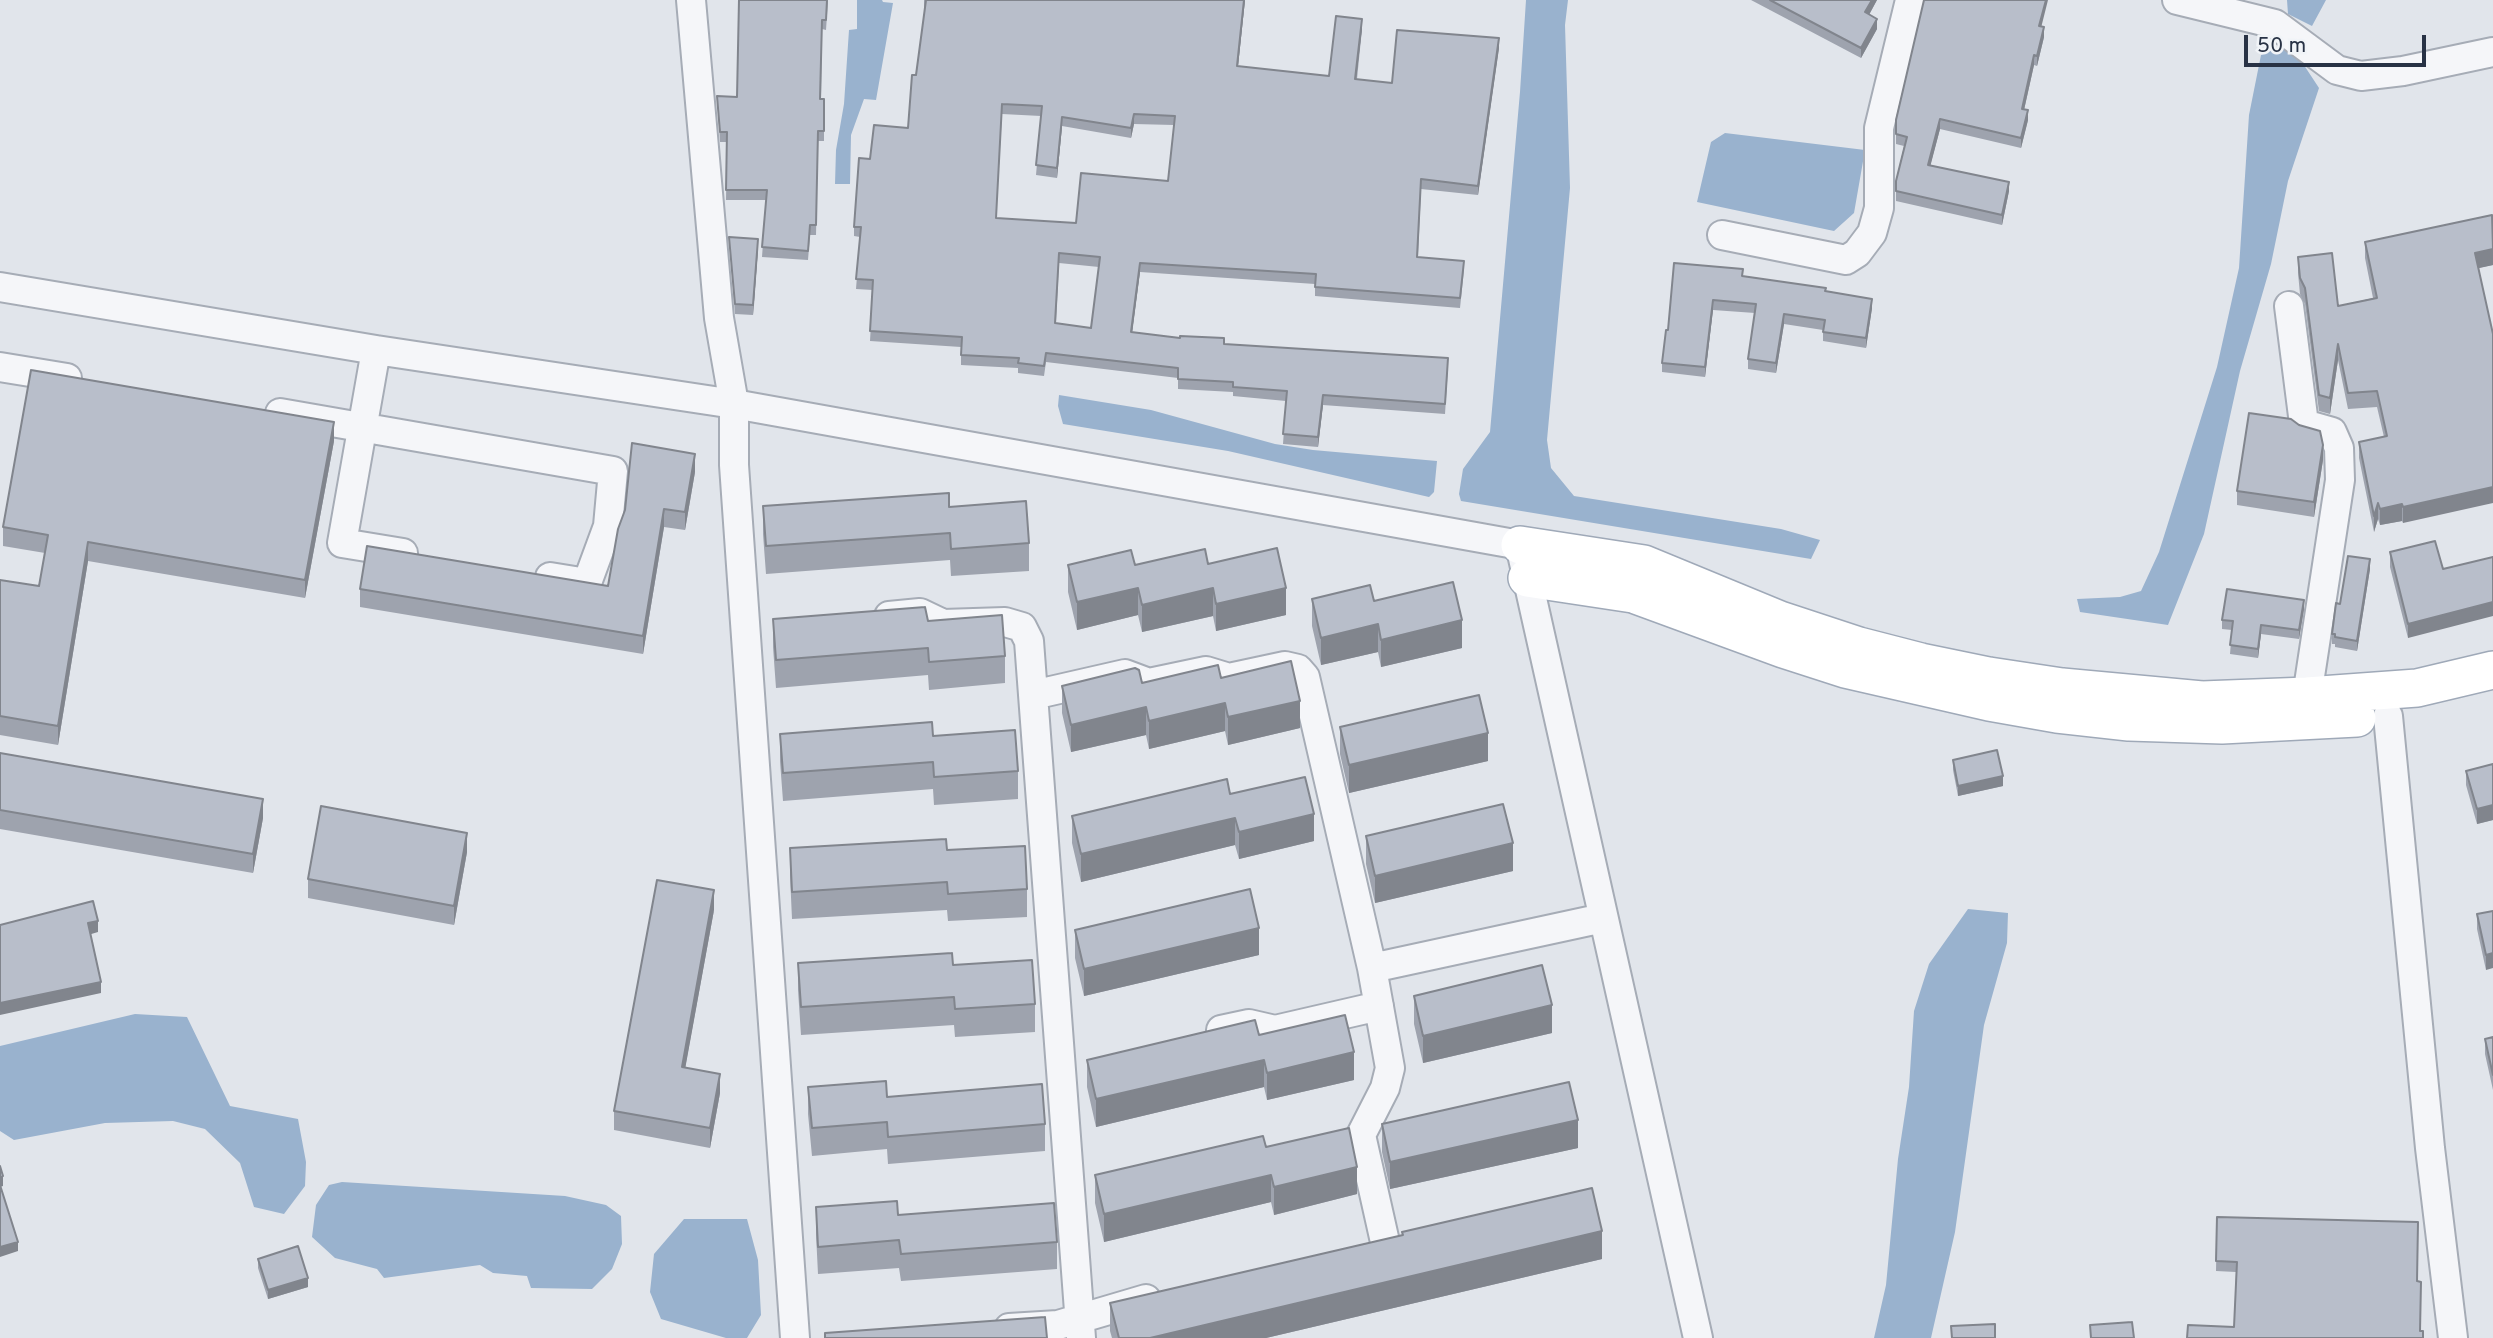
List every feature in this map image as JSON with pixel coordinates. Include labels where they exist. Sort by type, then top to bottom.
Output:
[{"type":"main road","points":[[1523,561],[1644,564],[1780,620],[1859,646],[1921,663],[1989,676],[2101,691],[2202,700],[2307,696],[2417,688],[2493,670]]},
{"type":"main road","points":[[1523,561],[1633,594],[1845,669],[2057,715],[2129,722],[2222,725],[2388,716],[2438,709],[2493,696]]},
{"type":"street","points":[[691,0],[719,317],[734,404],[734,465],[759,626],[795,1338]]},
{"type":"street","points":[[1722,235],[1846,260],[1857,253],[1872,233],[1879,208],[1879,128],[1910,0]]},
{"type":"street","points":[[2177,0],[2275,24],[2337,70],[2361,76],[2403,71],[2493,52]]},
{"type":"street","points":[[0,287],[376,351],[734,404],[1523,561],[1698,1338]]},
{"type":"street","points":[[2290,306],[2304,424],[2332,432],[2340,448],[2340,480],[2307,696]]},
{"type":"street","points":[[376,351],[342,542],[424,556]]},
{"type":"street","points":[[0,367],[94,382]]},
{"type":"street","points":[[255,409],[613,471],[607,526],[587,583],[519,572]]},
{"type":"street","points":[[866,617],[920,613],[943,624],[1005,622],[1022,626],[1029,640],[1075,1064],[1080,1328]]},
{"type":"street","points":[[1033,695],[1125,674],[1149,683],[1206,671],[1229,678],[1285,666],[1298,670],[1305,677],[1331,731],[1390,1068],[1385,1088],[1361,1135],[1397,1239],[1357,1249]]},
{"type":"street","points":[[2388,716],[2430,1148],[2453,1338]]},
{"type":"street","points":[[1372,968],[1603,918]]},
{"type":"street","points":[[1195,1036],[1249,1024],[1275,1030],[1378,1006]]},
{"type":"street","points":[[978,1330],[1058,1325],[1080,1328],[1168,1294]]},
{"type":"water","points":[[857,0],[893,3],[876,100],[864,99],[851,135],[850,184],[835,184],[849,30],[857,29]]},
{"type":"water","points":[[1526,0],[1568,0],[1565,25],[1570,188],[1547,440],[1551,468],[1574,496],[1781,529],[1820,540],[1811,559],[1461,501],[1459,494],[1463,469],[1490,432]]},
{"type":"water","points":[[2287,0],[2326,0],[2312,26],[2288,14]]},
{"type":"water","points":[[2280,47],[2296,53],[2319,88],[2288,181],[2271,264],[2240,371],[2204,534],[2168,625],[2080,612],[2077,599],[2120,597],[2141,591],[2159,552],[2217,367],[2239,268],[2249,115],[2261,55]]},
{"type":"water","points":[[1725,133],[1865,150],[1854,213],[1834,231],[1697,202],[1711,142]]},
{"type":"water","points":[[1059,395],[1151,410],[1275,444],[1437,461],[1434,492],[1429,497],[1228,451],[1063,424],[1058,406]]},
{"type":"water","points":[[1968,909],[2008,913],[2007,943],[1984,1025],[1955,1232],[1931,1338],[1874,1338],[1886,1285],[1898,1159],[1909,1087],[1914,1011],[1929,964]]},
{"type":"water","points":[[135,1014],[187,1017],[230,1106],[298,1119],[306,1162],[305,1186],[284,1214],[254,1207],[240,1163],[205,1129],[173,1121],[105,1123],[14,1140],[0,1131],[0,1046]]},
{"type":"water","points":[[342,1182],[565,1196],[606,1205],[621,1216],[622,1244],[612,1269],[592,1289],[531,1288],[527,1276],[493,1273],[480,1265],[384,1278],[377,1269],[335,1258],[312,1237],[316,1205],[329,1185]]},
{"type":"water","points":[[684,1219],[747,1219],[758,1260],[761,1315],[747,1338],[726,1338],[661,1319],[650,1292],[654,1254]]},
{"type":"building","points":[[739,0],[827,0],[826,20],[822,20],[820,99],[824,99],[824,131],[818,131],[816,225],[810,225],[808,251],[762,247],[767,190],[726,190],[727,132],[720,132],[717,96],[737,97]]},
{"type":"building","points":[[926,0],[1244,0],[1237,66],[1329,76],[1336,16],[1362,19],[1355,79],[1392,83],[1397,30],[1499,38],[1478,186],[1421,179],[1417,257],[1464,261],[1460,298],[1315,287],[1316,274],[1140,263],[1131,332],[1180,338],[1224,338],[1224,344],[1448,358],[1445,404],[1323,395],[1318,437],[1283,434],[1287,391],[1233,387],[1233,382],[1178,379],[1178,368],[1046,353],[1044,366],[1018,363],[1019,358],[961,355],[962,337],[870,331],[873,280],[856,279],[861,227],[854,227],[859,158],[870,159],[874,125],[908,128],[912,75],[916,75]],"holes":[[[1002,104],[1042,106],[1036,165],[1057,168],[1062,117],[1131,128],[1134,114],[1175,116],[1168,181],[1081,173],[1076,223],[996,218]],[[1059,253],[1100,257],[1091,328],[1055,323]]]},
{"type":"building","points":[[1770,0],[1872,0],[1865,12],[1877,19],[1861,48]]},
{"type":"building","points":[[1924,0],[2046,0],[2039,26],[2044,27],[2037,56],[2034,55],[2022,109],[2028,110],[2021,138],[1940,119],[1928,165],[2009,182],[2002,215],[1896,191],[1907,137],[1896,134],[1896,120]]},
{"type":"building","points":[[2492,215],[2493,249],[2475,253],[2493,334],[2493,487],[2403,507],[2402,504],[2380,509],[2378,503],[2374,516],[2359,442],[2387,436],[2377,391],[2348,393],[2338,344],[2330,398],[2319,395],[2305,288],[2300,278],[2298,257],[2332,253],[2338,306],[2377,298],[2365,242]]},
{"type":"building","points":[[729,237],[758,239],[753,305],[735,304]]},
{"type":"building","points":[[1674,263],[1743,269],[1742,276],[1826,288],[1825,291],[1872,299],[1866,338],[1823,332],[1825,320],[1784,314],[1776,363],[1748,359],[1756,304],[1713,300],[1705,367],[1662,363]]},
{"type":"building","points":[[31,370],[334,422],[305,580],[88,542],[58,726],[0,716],[0,580],[39,586],[48,535],[3,527]]},
{"type":"building","points":[[2249,413],[2291,419],[2299,425],[2320,431],[2323,445],[2314,502],[2237,491]]},
{"type":"building","points":[[632,443],[695,454],[685,512],[664,509],[643,636],[360,589],[367,546],[608,586],[618,529],[625,510]]},
{"type":"building","points":[[949,493],[949,507],[1026,501],[1029,543],[951,549],[950,533],[766,546],[763,506]]},
{"type":"building","points":[[2435,541],[2443,569],[2493,557],[2493,602],[2408,624],[2390,552]]},
{"type":"building","points":[[1277,548],[1286,588],[1216,604],[1213,588],[1142,605],[1138,588],[1077,602],[1068,565],[1131,550],[1135,565],[1205,549],[1208,564]]},
{"type":"building","points":[[2348,556],[2370,559],[2357,641],[2332,634],[2336,603],[2340,604]]},
{"type":"building","points":[[1453,582],[1462,620],[1381,640],[1378,624],[1321,638],[1312,599],[1370,585],[1374,601]]},
{"type":"building","points":[[2227,589],[2304,600],[2299,630],[2261,625],[2258,649],[2230,645],[2233,621],[2222,620]]},
{"type":"building","points":[[925,607],[928,621],[1002,615],[1005,656],[929,662],[928,648],[776,660],[773,619]]},
{"type":"building","points":[[1291,661],[1300,701],[1228,717],[1225,703],[1149,721],[1146,707],[1071,725],[1062,686],[1135,668],[1139,670],[1142,683],[1218,665],[1221,678]]},
{"type":"building","points":[[1479,695],[1488,733],[1349,765],[1340,727]]},
{"type":"building","points":[[932,722],[933,736],[1015,730],[1018,771],[934,777],[933,762],[783,773],[780,734]]},
{"type":"building","points":[[1997,750],[2003,776],[1958,786],[1953,760]]},
{"type":"building","points":[[0,753],[263,799],[253,854],[0,810]]},
{"type":"building","points":[[2493,764],[2493,805],[2477,809],[2466,771]]},
{"type":"building","points":[[1305,777],[1314,814],[1239,832],[1235,818],[1081,854],[1072,816],[1227,779],[1230,794]]},
{"type":"building","points":[[1503,804],[1513,843],[1375,876],[1366,836]]},
{"type":"building","points":[[321,806],[467,833],[454,906],[308,879]]},
{"type":"building","points":[[946,839],[947,850],[1025,846],[1027,889],[948,894],[947,882],[792,892],[790,848]]},
{"type":"building","points":[[657,880],[714,890],[682,1067],[720,1074],[710,1128],[614,1111]]},
{"type":"building","points":[[1250,889],[1259,928],[1084,969],[1075,930]]},
{"type":"building","points":[[93,901],[98,921],[88,923],[101,982],[0,1003],[0,925]]},
{"type":"building","points":[[2493,911],[2493,953],[2486,955],[2477,914]]},
{"type":"building","points":[[952,953],[953,965],[1032,960],[1035,1004],[955,1009],[954,997],[801,1007],[798,963]]},
{"type":"building","points":[[1542,965],[1552,1005],[1423,1036],[1414,996]]},
{"type":"building","points":[[1345,1015],[1354,1052],[1267,1073],[1264,1060],[1096,1099],[1087,1060],[1255,1020],[1259,1035]]},
{"type":"building","points":[[2493,1037],[2493,1075],[2485,1039]]},
{"type":"building","points":[[886,1081],[887,1097],[1042,1084],[1045,1124],[888,1137],[887,1122],[812,1128],[808,1087]]},
{"type":"building","points":[[1569,1082],[1578,1120],[1390,1162],[1382,1124]]},
{"type":"building","points":[[1349,1128],[1357,1167],[1274,1187],[1271,1175],[1104,1214],[1095,1175],[1263,1136],[1266,1147]]},
{"type":"building","points":[[0,1185],[18,1242],[0,1247]]},
{"type":"building","points":[[1592,1188],[1602,1231],[1150,1338],[1119,1338],[1110,1303]]},
{"type":"building","points":[[897,1201],[898,1215],[1054,1203],[1057,1242],[901,1254],[899,1240],[818,1247],[816,1207]]},
{"type":"building","points":[[2217,1217],[2418,1222],[2417,1281],[2421,1282],[2420,1331],[2423,1331],[2423,1338],[2187,1338],[2188,1325],[2234,1327],[2237,1262],[2216,1261]]},
{"type":"building","points":[[298,1246],[308,1278],[268,1290],[258,1259]]},
{"type":"building","points":[[1045,1317],[1047,1338],[825,1338],[825,1333]]},
{"type":"building","points":[[2132,1322],[2134,1338],[2091,1338],[2090,1325]]},
{"type":"building","points":[[1995,1324],[1995,1338],[1952,1338],[1951,1326]]}]
